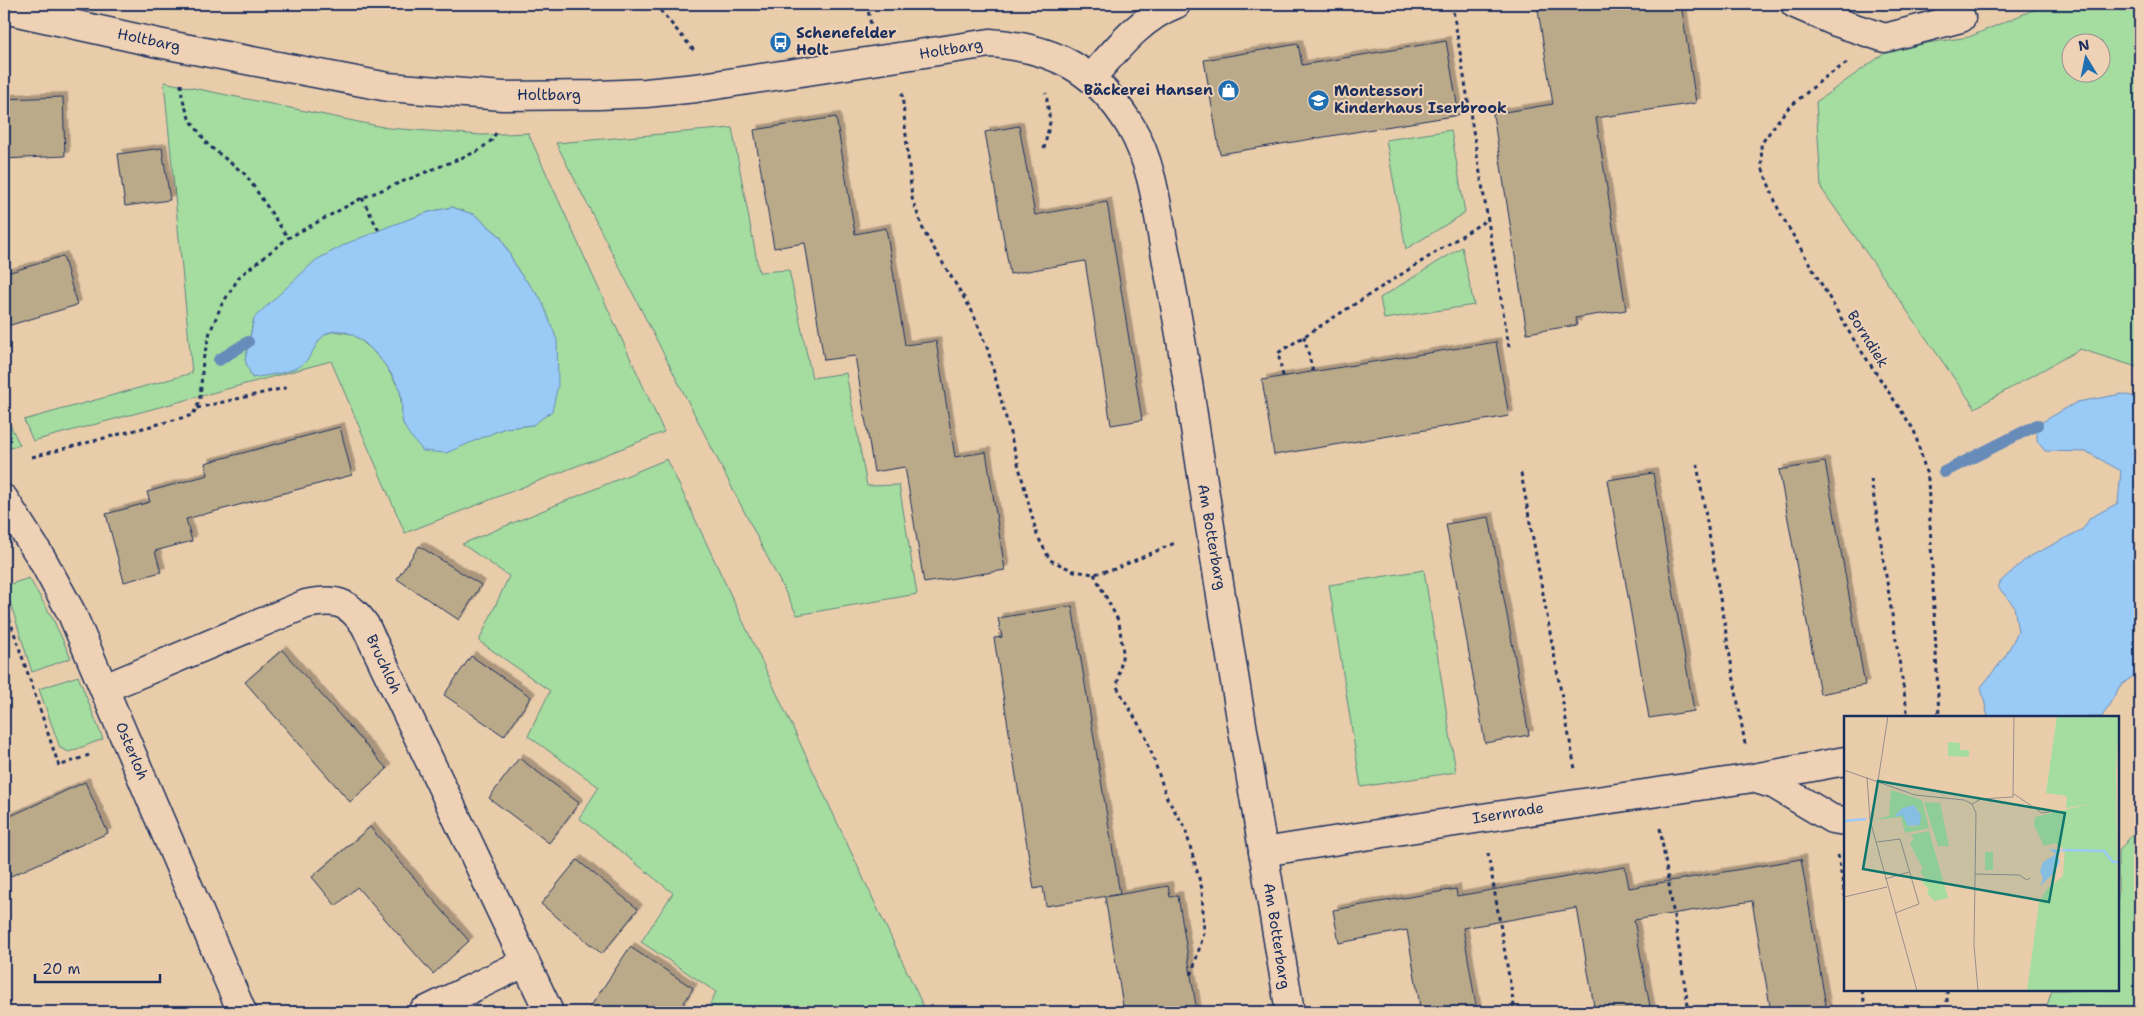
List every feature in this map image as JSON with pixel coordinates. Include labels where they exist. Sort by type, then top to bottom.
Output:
[{"type":"street","points":[[1091,78],[1133,32],[1160,10],[1176,4]]},
{"type":"street","points":[[1795,4],[1836,22],[1885,38],[1961,18]]},
{"type":"street","name":"Holtbarg","points":[[4,9],[158,42],[379,85],[450,93],[503,96],[646,93],[696,88],[990,44],[1035,49],[1070,63],[1091,78]]},
{"type":"street","name":"Am Botterbarg","points":[[1091,78],[1114,102],[1132,129],[1150,174],[1180,328],[1290,1012]]},
{"type":"street","name":"Osterloh","points":[[4,499],[42,560],[72,614],[242,1012]]},
{"type":"street","name":"Bruchloh","points":[[105,688],[306,604],[324,600],[342,603],[356,612],[365,626],[548,1012]]},
{"type":"street","name":"Isernrade","points":[[1263,852],[1456,821],[1753,778],[1844,761]]},
{"type":"street","name":"Isernrade","points":[[1753,778],[1775,785],[1832,819],[1844,820]]},
{"type":"street","points":[[423,1012],[524,963]]},
{"type":"path","points":[[655,4],[698,55]]},
{"type":"path","points":[[867,4],[871,26]]},
{"type":"path","points":[[1452,4],[1509,347]]},
{"type":"path","name":"Borndiek","points":[[1885,38],[1824,78],[1786,110],[1761,144],[1762,168],[1788,228],[1852,337],[1914,430],[1928,479],[1939,716]]},
{"type":"path","points":[[1035,49],[1046,89],[1050,122],[1044,149]]},
{"type":"path","points":[[898,58],[912,198],[924,232],[972,311],[988,350],[1037,535],[1050,560],[1074,572],[1094,574],[1116,569],[1181,541]]},
{"type":"path","points":[[181,76],[182,97],[189,118],[208,146],[246,175],[288,238]]},
{"type":"path","points":[[32,457],[193,415],[200,399],[203,360],[210,332],[221,306],[240,276],[288,238],[362,198],[478,151],[492,140],[501,125]]},
{"type":"path","points":[[362,198],[379,231]]},
{"type":"path","points":[[1283,376],[1278,353],[1488,219]]},
{"type":"path","points":[[1304,336],[1312,372]]},
{"type":"path","points":[[196,408],[290,387]]},
{"type":"path","points":[[1697,464],[1745,745]]},
{"type":"path","points":[[1521,473],[1576,772]]},
{"type":"path","points":[[1871,480],[1907,711],[1903,716]]},
{"type":"path","points":[[1094,574],[1119,622],[1123,652],[1117,687],[1146,737],[1167,798],[1185,828],[1202,889],[1204,933],[1191,976]]},
{"type":"path","points":[[4,603],[59,766],[96,753]]},
{"type":"path","points":[[1658,819],[1689,1012]]},
{"type":"path","points":[[1487,847],[1515,1012]]},
{"type":"path","points":[[1837,850],[1844,890]]},
{"type":"path","points":[[1862,991],[1866,1012]]},
{"type":"path","points":[[1947,991],[1947,1012]]},
{"type":"green space","points":[[2047,4],[2140,4],[2140,368],[2080,349],[1975,408],[1821,188],[1816,102],[1892,48],[1969,37]]},
{"type":"green space","points":[[164,82],[388,128],[482,135],[528,133],[664,432],[405,533],[331,361],[33,441],[24,420],[192,373]],"holes":[[[452,207],[475,215],[500,236],[519,272],[541,299],[533,425],[505,428],[475,439],[403,423],[400,390],[384,363],[353,334],[334,331],[245,360],[254,318],[379,231],[429,212]]]},
{"type":"green space","points":[[732,128],[759,272],[789,270],[812,378],[846,373],[867,486],[899,485],[917,594],[797,615],[556,143]]},
{"type":"green space","points":[[1451,130],[1465,213],[1406,249],[1386,140]]},
{"type":"green space","points":[[1462,247],[1474,305],[1384,319],[1380,298]]},
{"type":"green space","points":[[4,413],[20,445],[4,450]]},
{"type":"green space","points":[[667,459],[926,1012],[706,1012],[716,992],[641,942],[673,893],[579,818],[599,787],[528,736],[550,691],[479,641],[509,576],[462,544]]},
{"type":"green space","points":[[1424,570],[1456,772],[1361,787],[1329,585]]},
{"type":"green space","points":[[29,578],[52,617],[71,658],[32,672],[5,586]]},
{"type":"green space","points":[[78,676],[103,739],[69,752],[60,748],[39,689]]},
{"type":"green space","points":[[2140,825],[2140,1012],[2045,1012],[2052,991],[2119,991],[2119,851]]},
{"type":"water","points":[[452,207],[475,215],[500,236],[519,272],[541,299],[557,340],[558,385],[552,411],[533,425],[505,428],[446,453],[423,451],[403,423],[400,393],[395,380],[382,360],[354,335],[344,331],[328,333],[319,342],[305,363],[295,369],[252,378],[245,360],[254,318],[316,260],[348,243],[390,226],[429,212]]},
{"type":"water","points":[[2122,394],[2140,398],[2140,671],[2120,686],[2103,716],[1988,716],[1981,687],[2005,657],[2018,632],[2014,606],[1998,587],[2001,581],[2027,558],[2083,529],[2090,518],[2118,503],[2121,471],[2087,452],[2045,451],[2037,441],[2037,425],[2077,402]]},
{"type":"building","points":[[1537,4],[1681,4],[1696,103],[1596,118],[1626,310],[1575,318],[1577,325],[1527,333],[1493,114],[1553,104]]},
{"type":"building","points":[[1446,41],[1459,115],[1220,154],[1204,60],[1298,44],[1302,65]]},
{"type":"building","points":[[63,97],[65,156],[4,159],[4,99]]},
{"type":"building","points":[[836,117],[855,234],[886,228],[905,345],[936,341],[955,457],[986,452],[1005,570],[924,583],[905,467],[874,472],[855,356],[824,360],[805,243],[774,248],[754,130]]},
{"type":"building","points":[[1019,126],[1035,215],[1107,202],[1142,420],[1111,425],[1085,261],[1010,274],[985,132]]},
{"type":"building","points":[[162,148],[170,200],[125,206],[118,154]]},
{"type":"building","points":[[63,256],[77,305],[4,327],[4,274]]},
{"type":"building","points":[[1496,342],[1509,416],[1274,455],[1262,380]]},
{"type":"building","points":[[340,427],[352,475],[186,519],[192,541],[155,551],[161,572],[124,582],[106,514],[150,502],[147,492],[208,475],[205,463]]},
{"type":"building","points":[[1825,462],[1865,685],[1820,694],[1779,470]]},
{"type":"building","points":[[1653,473],[1694,711],[1649,718],[1608,480]]},
{"type":"building","points":[[1489,517],[1529,735],[1485,743],[1446,524]]},
{"type":"building","points":[[419,546],[481,585],[459,620],[397,579]]},
{"type":"building","points":[[1072,606],[1120,894],[1046,906],[1043,887],[1034,889],[994,638],[1002,637],[998,618]]},
{"type":"building","points":[[282,650],[387,769],[350,802],[245,682]]},
{"type":"building","points":[[471,656],[531,697],[504,736],[444,695]]},
{"type":"building","points":[[519,758],[579,803],[549,843],[489,798]]},
{"type":"building","points":[[85,782],[108,833],[4,879],[4,819]]},
{"type":"building","points":[[370,827],[469,941],[433,974],[357,887],[336,906],[312,877]]},
{"type":"building","points":[[1801,859],[1827,1012],[1771,1012],[1752,901],[1634,920],[1651,1012],[1595,1012],[1577,908],[1463,928],[1477,1012],[1421,1012],[1407,930],[1339,943],[1333,910],[1456,889],[1457,896],[1625,867],[1629,888]]},
{"type":"building","points":[[577,860],[638,909],[602,954],[541,904]]},
{"type":"building","points":[[1168,886],[1170,897],[1178,896],[1197,1012],[1124,1012],[1105,897]]},
{"type":"building","points":[[630,947],[693,988],[678,1012],[587,1012]]},
{"type":"waterway","points":[[219,360],[248,342]]},
{"type":"waterway","points":[[1944,472],[2037,425]]},
{"type":"place","name":"Schenefelder Holt","points":[[780,42]]},
{"type":"place","name":"Bäckerei Hansen","points":[[1229,90]]},
{"type":"place","name":"Montessori Kinderhaus Iserbrook","points":[[1318,100]]}]
